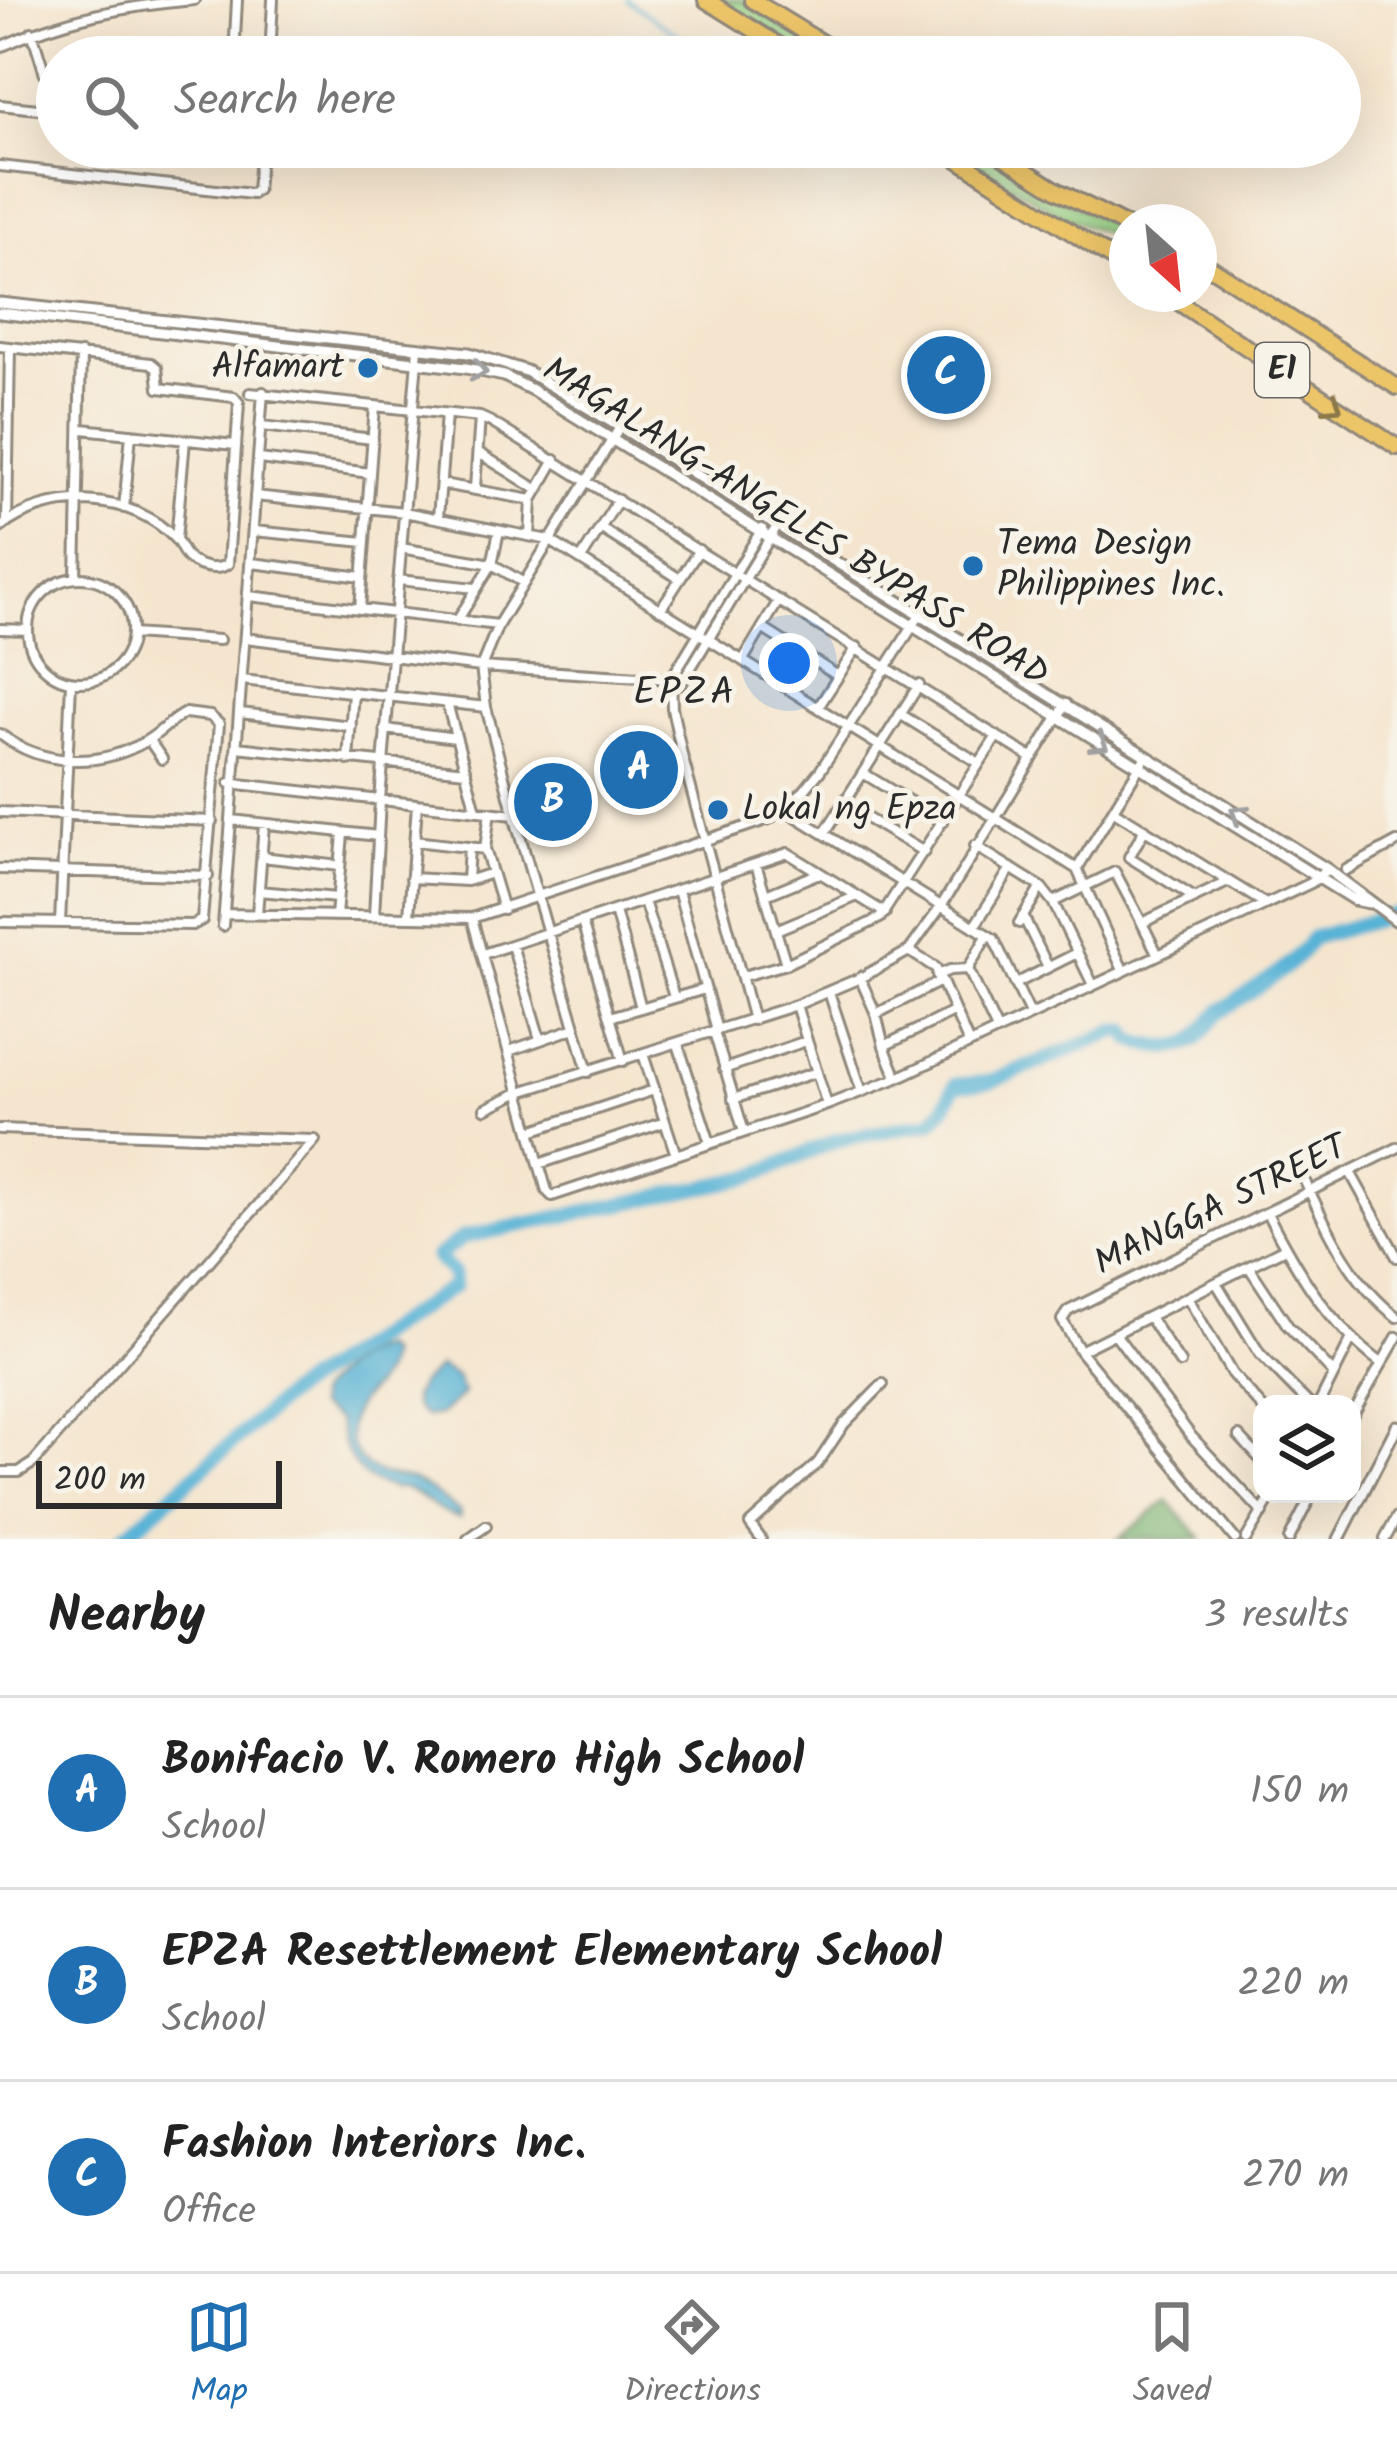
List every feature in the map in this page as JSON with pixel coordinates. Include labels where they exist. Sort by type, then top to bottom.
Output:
[{"type":"highway","points":[[706,0],[764,36]]},
{"type":"highway","points":[[752,0],[811,36]]},
{"type":"highway","points":[[972,168],[1109,256]]},
{"type":"highway","points":[[1021,168],[1109,217]]},
{"type":"highway","name":"E1","points":[[1217,272],[1397,387]]},
{"type":"highway","name":"E1","points":[[1193,312],[1397,447]]},
{"type":"street","points":[[0,46],[99,11],[194,0]]},
{"type":"street","points":[[235,36],[237,0]]},
{"type":"street","points":[[271,36],[273,0]]},
{"type":"street","points":[[32,32],[36,45]]},
{"type":"street","points":[[0,105],[36,108]]},
{"type":"street","points":[[0,166],[253,194],[259,168]]},
{"type":"street","name":"MAGALANG-ANGELES BYPASS ROAD","points":[[0,303],[469,353],[510,364],[620,427],[1066,704],[1327,869],[1397,921]]},
{"type":"street","name":"MAGALANG-ANGELES BYPASS ROAD","points":[[0,313],[504,376],[1319,879],[1354,900],[1371,904]]},
{"type":"street","points":[[5,346],[151,363],[158,368],[159,388],[234,397],[239,403],[228,564],[219,570],[193,562],[176,540],[124,508],[54,503],[3,525],[5,346]]},
{"type":"street","points":[[374,916],[418,348]]},
{"type":"street","points":[[76,578],[81,354]]},
{"type":"street","points":[[250,392],[480,417],[1032,758]]},
{"type":"street","points":[[224,926],[263,392]]},
{"type":"street","points":[[360,609],[375,406]]},
{"type":"street","points":[[438,518],[446,414]]},
{"type":"street","points":[[476,488],[480,417]]},
{"type":"street","points":[[262,426],[373,440]]},
{"type":"street","points":[[588,1072],[514,815],[486,707],[481,667],[498,625],[620,427]]},
{"type":"street","points":[[82,429],[235,445]]},
{"type":"street","points":[[124,508],[131,434]]},
{"type":"street","points":[[176,540],[185,440]]},
{"type":"street","points":[[479,453],[538,490]]},
{"type":"street","points":[[259,459],[370,472]]},
{"type":"street","points":[[530,537],[532,500],[555,460]]},
{"type":"street","points":[[442,484],[532,500]]},
{"type":"street","points":[[255,496],[404,512],[549,540],[1077,868],[1124,970]]},
{"type":"street","points":[[581,559],[618,500]]},
{"type":"street","points":[[753,1020],[682,755],[672,694],[701,637],[773,523]]},
{"type":"street","points":[[600,528],[680,579]]},
{"type":"street","points":[[457,621],[492,564],[500,530]]},
{"type":"street","points":[[254,531],[365,542]]},
{"type":"street","points":[[401,548],[492,564],[524,583]]},
{"type":"street","points":[[660,610],[699,550]]},
{"type":"street","points":[[252,563],[362,577]]},
{"type":"street","points":[[76,578],[92,579],[122,598],[132,634],[121,662],[108,673],[71,682],[39,662],[28,630],[37,601],[48,589],[76,578]]},
{"type":"street","points":[[398,580],[476,588]]},
{"type":"street","points":[[249,596],[498,625]]},
{"type":"street","points":[[743,660],[779,600]]},
{"type":"street","points":[[224,914],[472,918],[751,827],[784,809],[820,771],[921,613]]},
{"type":"street","points":[[762,628],[838,676]]},
{"type":"street","points":[[0,629],[28,630]]},
{"type":"street","points":[[132,634],[219,640]]},
{"type":"street","points":[[245,638],[481,667],[676,682]]},
{"type":"street","points":[[819,706],[857,646]]},
{"type":"street","points":[[242,680],[486,707]]},
{"type":"street","points":[[60,923],[71,682]]},
{"type":"street","points":[[824,834],[920,685]]},
{"type":"street","points":[[348,760],[353,692]]},
{"type":"street","points":[[447,704],[476,810]]},
{"type":"street","points":[[485,1109],[520,1092],[796,1005],[909,951],[1066,704]]},
{"type":"street","points":[[0,922],[193,926],[202,920],[218,720],[185,712],[149,740],[100,760],[66,760],[2,739]]},
{"type":"street","points":[[240,713],[351,725]]},
{"type":"street","points":[[901,714],[979,763]]},
{"type":"street","points":[[385,729],[456,738]]},
{"type":"street","points":[[742,976],[786,964],[844,939],[886,913],[998,736]]},
{"type":"street","points":[[149,740],[162,758]]},
{"type":"street","points":[[237,747],[466,771]]},
{"type":"street","points":[[1077,868],[1147,756]]},
{"type":"street","points":[[862,773],[943,822]]},
{"type":"street","points":[[232,783],[514,815]]},
{"type":"street","points":[[409,916],[417,803]]},
{"type":"street","points":[[843,804],[924,852]]},
{"type":"street","points":[[784,809],[987,935],[997,944],[1030,1014]]},
{"type":"street","points":[[1114,811],[1264,903]]},
{"type":"street","points":[[0,812],[212,820]]},
{"type":"street","points":[[490,812],[485,849],[502,909]]},
{"type":"street","points":[[231,820],[378,836]]},
{"type":"street","points":[[257,914],[264,824]]},
{"type":"street","points":[[1144,829],[1129,857],[1194,898]]},
{"type":"street","points":[[336,916],[343,833]]},
{"type":"street","points":[[414,841],[485,849]]},
{"type":"street","points":[[1346,870],[1397,842]]},
{"type":"street","points":[[975,846],[1041,887],[1053,902],[1093,986]]},
{"type":"street","points":[[467,880],[469,847]]},
{"type":"street","points":[[483,954],[788,853],[886,913]]},
{"type":"street","points":[[262,857],[340,866]]},
{"type":"street","points":[[756,864],[786,964]]},
{"type":"street","points":[[974,927],[1011,868]]},
{"type":"street","points":[[0,869],[208,876]]},
{"type":"street","points":[[472,918],[538,1164],[552,1196],[897,1078],[1319,879],[1327,869]]},
{"type":"street","points":[[1053,902],[1114,872],[1157,954]]},
{"type":"street","points":[[411,878],[467,880],[492,873]]},
{"type":"street","points":[[766,895],[820,873]]},
{"type":"street","points":[[1142,923],[1229,881]]},
{"type":"street","points":[[1041,887],[1021,920],[1048,968]]},
{"type":"street","points":[[678,890],[744,1132]]},
{"type":"street","points":[[259,892],[337,898]]},
{"type":"street","points":[[776,930],[857,896]]},
{"type":"street","points":[[644,901],[674,998]]},
{"type":"street","points":[[615,911],[641,1008]]},
{"type":"street","points":[[582,922],[622,1061]]},
{"type":"street","points":[[968,969],[987,935]]},
{"type":"street","points":[[512,945],[541,1039]]},
{"type":"street","points":[[909,951],[935,967],[969,1044]]},
{"type":"street","points":[[1015,983],[1077,953]]},
{"type":"street","points":[[876,1014],[950,970],[968,969]]},
{"type":"street","points":[[968,969],[997,1030]]},
{"type":"street","points":[[860,978],[897,1078]]},
{"type":"street","points":[[610,1017],[705,989]]},
{"type":"street","points":[[829,992],[862,1092]]},
{"type":"street","points":[[796,1005],[827,1105]]},
{"type":"street","points":[[884,1046],[953,1012]]},
{"type":"street","points":[[508,1051],[574,1028]]},
{"type":"street","points":[[724,1069],[806,1041]]},
{"type":"street","points":[[678,1044],[710,1143]]},
{"type":"street","points":[[643,1054],[676,1155]]},
{"type":"street","points":[[733,1099],[817,1072]]},
{"type":"street","points":[[531,1131],[654,1090]]},
{"type":"street","points":[[538,1164],[665,1122]]},
{"type":"street","points":[[0,1129],[315,1140],[33,1463],[19,1472],[0,1472]]},
{"type":"street","name":"MANGGA STREET","points":[[1080,1351],[1062,1325],[1068,1311],[1397,1148]]},
{"type":"street","points":[[1350,1172],[1397,1257]]},
{"type":"street","points":[[1302,1175],[1343,1256],[1366,1288],[1397,1317]]},
{"type":"street","points":[[1267,1213],[1323,1310],[1381,1363]]},
{"type":"street","points":[[1234,1539],[1080,1351],[1285,1248]]},
{"type":"street","points":[[1249,1267],[1288,1326],[1334,1374]]},
{"type":"street","points":[[1217,1284],[1260,1354],[1300,1395]]},
{"type":"street","points":[[1188,1298],[1232,1374],[1253,1397]]},
{"type":"street","points":[[1149,1317],[1180,1363]]},
{"type":"street","points":[[1116,1335],[1191,1436],[1263,1513]]},
{"type":"street","points":[[1361,1400],[1397,1337]]},
{"type":"street","points":[[1324,1395],[1352,1340]]},
{"type":"street","points":[[761,1539],[750,1524],[818,1463],[844,1424],[883,1384]]},
{"type":"street","points":[[1339,1539],[1397,1426]]},
{"type":"street","points":[[1239,1436],[1253,1451]]},
{"type":"street","points":[[1246,1539],[1268,1503]]},
{"type":"street","points":[[1289,1539],[1307,1503]]},
{"type":"street","points":[[1385,1539],[1397,1518]]},
{"type":"street","points":[[468,1539],[486,1526]]},
{"type":"green space","points":[[723,0],[743,0],[801,36],[771,36],[725,7]]},
{"type":"green space","points":[[983,168],[1012,168],[1109,222],[1109,235],[1060,215]]},
{"type":"green space","points":[[1168,1500],[1201,1539],[1118,1539]]},
{"type":"water","points":[[380,1348],[387,1353],[385,1368],[351,1422],[356,1454],[373,1470],[425,1487],[460,1512],[460,1518],[408,1490],[367,1478],[347,1452],[338,1420],[317,1407],[317,1394],[331,1380],[353,1361]]},
{"type":"water","points":[[439,1367],[456,1377],[463,1394],[440,1415],[426,1417],[413,1398],[420,1384]]},
{"type":"waterway","points":[[627,0],[679,36]]},
{"type":"waterway","points":[[122,1539],[289,1393],[454,1286],[453,1274],[437,1257],[464,1237],[751,1177],[838,1140],[931,1122],[955,1085],[990,1082],[1116,1031],[1127,1031],[1132,1040],[1152,1046],[1188,1044],[1222,1010],[1282,970],[1312,938],[1397,914]]},
{"type":"place","name":"Alfamart","points":[[368,368]]},
{"type":"place","name":"Fashion Interiors Inc.","points":[[946,375]]},
{"type":"place","name":"Tema Design Philippines Inc.","points":[[973,566]]},
{"type":"place","name":"Bonifacio V. Romero High School","points":[[639,770]]},
{"type":"place","name":"EPZA Resettlement Elementary School","points":[[553,802]]},
{"type":"place","name":"Lokal ng Epza","points":[[718,810]]},
{"type":"district","name":"EPZA","points":[[685,694]]}]
